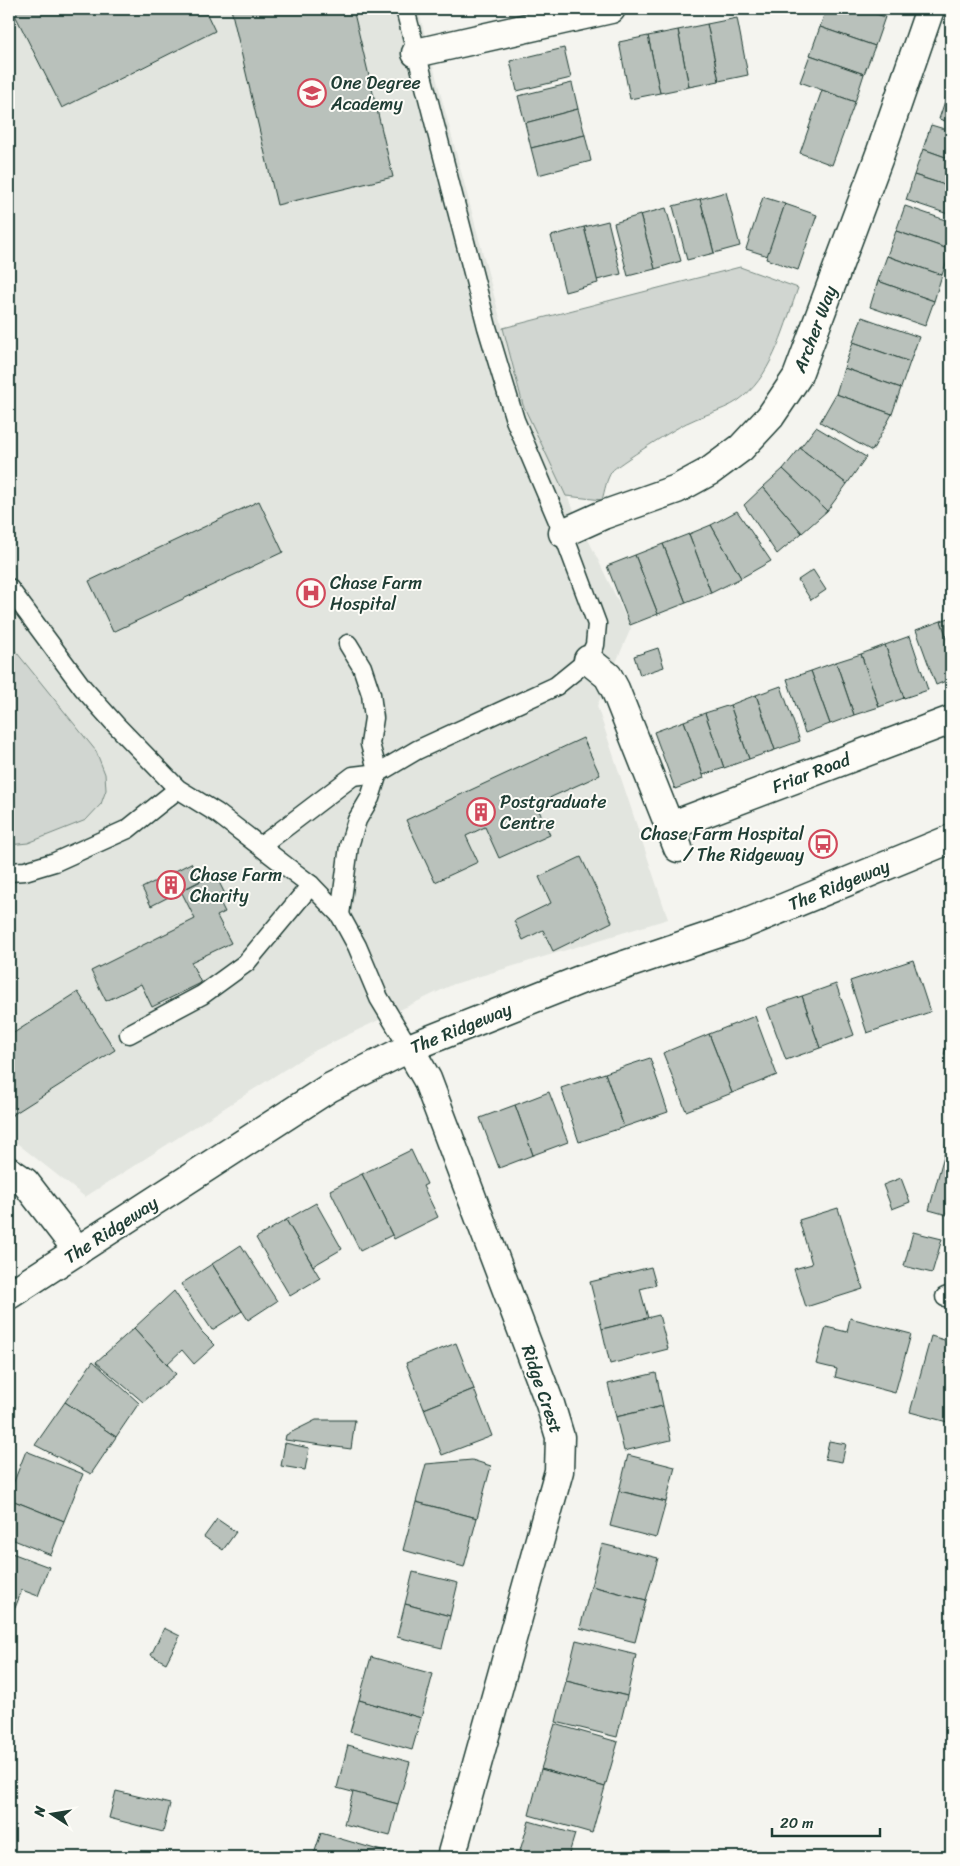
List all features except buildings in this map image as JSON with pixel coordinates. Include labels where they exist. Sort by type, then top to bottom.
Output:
[{"type":"street","points":[[416,54],[611,9]]},
{"type":"street","name":"Archer Way","points":[[563,533],[603,515],[677,489],[710,471],[741,448],[770,417],[797,377],[880,154],[930,9]]},
{"type":"street","name":"Friar Road","points":[[588,660],[608,676],[615,689],[674,837],[951,720]]},
{"type":"street","name":"The Ridgeway","points":[[9,1294],[329,1088],[409,1048],[580,980],[737,927],[951,839]]},
{"type":"street","name":"Ridge Crest","points":[[409,1048],[427,1079],[550,1404],[560,1437],[559,1471],[450,1857]]},
{"type":"street","points":[[9,1171],[25,1182],[78,1251]]},
{"type":"lane","points":[[261,846],[353,776],[378,773],[417,750],[556,686],[588,660],[595,645],[598,624],[563,533],[515,420],[487,327],[404,9]]},
{"type":"lane","points":[[9,588],[83,688],[178,789],[217,813],[261,846],[311,885],[340,915],[357,946],[379,998],[409,1048]]},
{"type":"lane","points":[[340,915],[349,846],[357,820],[370,798],[378,773],[370,744],[374,718],[371,694],[362,667],[348,644]]},
{"type":"lane","points":[[9,872],[25,871],[55,862],[128,828],[178,789]]},
{"type":"lane","points":[[129,1034],[202,995],[246,963],[311,885]]},
{"type":"shaded area","name":"Chase Farm Hospital","points":[[9,9],[418,9],[523,405],[631,628],[597,706],[668,919],[454,984],[312,1052],[85,1197],[9,1137]]},
{"type":"shaded area","points":[[740,267],[798,288],[771,361],[754,386],[738,401],[683,425],[612,471],[602,500],[566,496],[523,405],[503,328]]},
{"type":"shaded area","points":[[9,643],[96,751],[105,774],[106,790],[101,804],[86,820],[28,843],[9,845]]},
{"type":"place","name":"One Degree Academy","points":[[312,93]]},
{"type":"place","name":"Chase Farm Hospital","points":[[311,593]]},
{"type":"place","name":"Postgraduate Centre","points":[[481,812]]},
{"type":"place","name":"Chase Farm Hospital / The Ridgeway","points":[[823,844]]},
{"type":"place","name":"Chase Farm Charity","points":[[171,885]]}]
